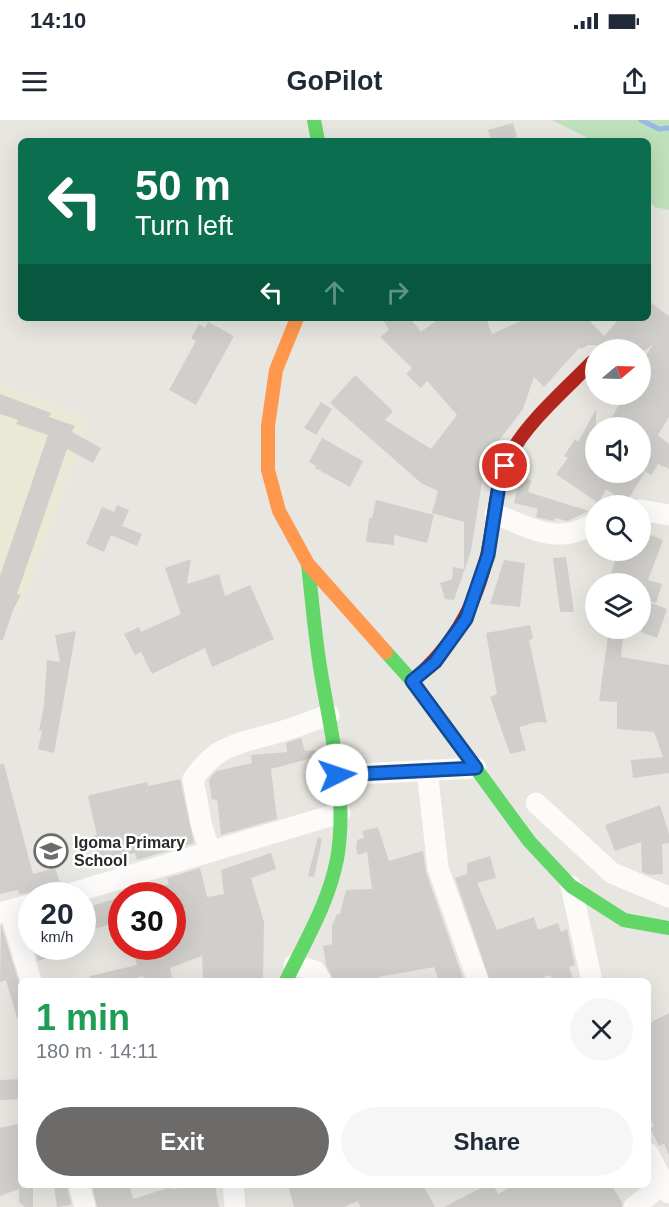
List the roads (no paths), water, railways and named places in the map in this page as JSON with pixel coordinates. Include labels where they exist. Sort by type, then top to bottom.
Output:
[{"type":"main road","points":[[314,120],[317,138]]},
{"type":"main road","points":[[296,321],[276,370],[268,426],[268,470],[279,510],[308,564],[412,681],[529,841],[571,886],[624,920],[669,928]]},
{"type":"main road","points":[[412,681],[435,662],[466,619],[488,555],[500,479],[510,454],[529,429],[585,369]]},
{"type":"main road","points":[[290,973],[321,907],[336,860],[340,813],[337,775],[318,654],[308,564]]},
{"type":"street","points":[[651,512],[669,515]]},
{"type":"street","points":[[495,514],[550,535],[570,535],[585,528]]},
{"type":"street","points":[[210,852],[201,823],[194,780],[206,761],[220,751],[249,739],[276,733],[329,715]]},
{"type":"street","points":[[337,775],[476,768]]},
{"type":"street","points":[[427,771],[438,868],[477,978]]},
{"type":"street","points":[[536,803],[612,873],[669,897]]},
{"type":"street","points":[[96,886],[340,813]]},
{"type":"street","points":[[571,886],[591,978]]},
{"type":"street","points":[[5,912],[30,978]]},
{"type":"street","points":[[290,973],[315,970],[319,978]]},
{"type":"street","points":[[634,1207],[666,1188],[651,1159]]},
{"type":"street","points":[[80,1188],[85,1207]]},
{"type":"street","points":[[233,1188],[235,1207]]},
{"type":"waterway","points":[[641,120],[659,129],[669,128]]},
{"type":"place","name":"Igoma Primary School","points":[[51,851]]}]
